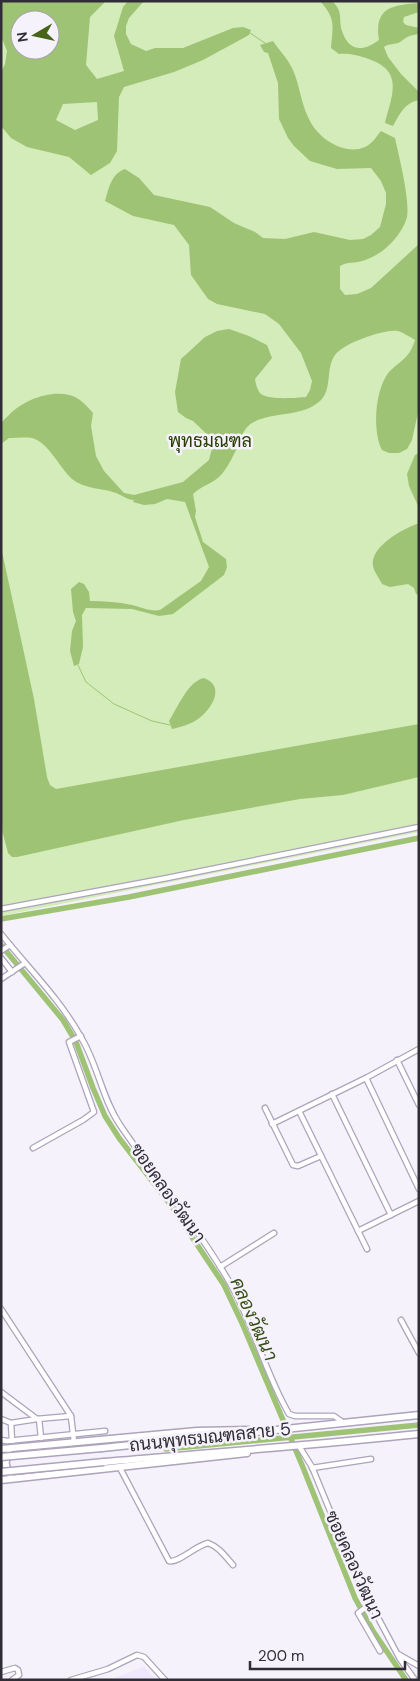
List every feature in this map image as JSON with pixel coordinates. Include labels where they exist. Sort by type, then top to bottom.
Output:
[{"type":"main road","name":"ถนนพุทธมณฑลสาย 5","points":[[1,1457],[419,1415]]},
{"type":"main road","points":[[1,1449],[211,1430],[268,1431]]},
{"type":"main road","name":"ถนนพุทธมณฑลสาย 5","points":[[1,1472],[214,1452],[284,1448],[419,1434]]},
{"type":"main road","points":[[14,1448],[6,1457],[5,1463],[6,1468],[14,1479]]},
{"type":"main road","points":[[1,1480],[233,1456],[270,1449]]},
{"type":"street","points":[[1,910],[419,827]]},
{"type":"street","name":"ซอยคลองวัฒนา","points":[[2,935],[9,946],[57,1002],[80,1037],[92,1058],[110,1108],[119,1123],[220,1267],[239,1300],[289,1414],[295,1416],[334,1416],[344,1423]]},
{"type":"street","points":[[1,951],[9,946]]},
{"type":"street","points":[[1,958],[14,971]]},
{"type":"street","points":[[1,979],[24,964]]},
{"type":"street","points":[[32,1148],[94,1112],[69,1042],[80,1037]]},
{"type":"street","points":[[272,1124],[366,1078],[419,1049]]},
{"type":"street","points":[[397,1060],[419,1105]]},
{"type":"street","points":[[366,1078],[419,1189]]},
{"type":"street","points":[[332,1094],[391,1215]]},
{"type":"street","points":[[264,1108],[293,1165],[298,1166],[321,1156]]},
{"type":"street","points":[[299,1111],[366,1249]]},
{"type":"street","points":[[358,1231],[419,1202]]},
{"type":"street","points":[[220,1267],[274,1233]]},
{"type":"street","points":[[1,1309],[71,1416],[74,1442]]},
{"type":"street","points":[[401,1320],[418,1351]]},
{"type":"street","points":[[1,1392],[38,1419],[40,1438]]},
{"type":"street","points":[[1,1419],[11,1423],[71,1416]]},
{"type":"street","points":[[11,1423],[12,1440]]},
{"type":"street","points":[[1,1440],[105,1431]]},
{"type":"street","name":"ซอยคลองวัฒนา","points":[[299,1446],[312,1468],[368,1605],[415,1680]]},
{"type":"street","points":[[312,1468],[371,1459]]},
{"type":"street","points":[[120,1468],[169,1561],[176,1561],[198,1546],[208,1544],[222,1552],[233,1565]]},
{"type":"street","points":[[368,1605],[360,1610],[358,1615],[380,1651]]},
{"type":"street","points":[[397,1654],[419,1666]]},
{"type":"street","points":[[71,1680],[108,1669],[137,1655],[144,1657],[165,1680]]},
{"type":"street","points":[[1,1672],[15,1668],[18,1670],[19,1676],[12,1680]]},
{"type":"shaded area","points":[[1,1],[106,1],[90,17],[86,65],[97,79],[124,71],[114,36],[123,7],[128,1],[144,1],[129,18],[126,34],[131,44],[146,51],[155,48],[183,48],[233,28],[243,27],[251,30],[249,35],[203,60],[174,72],[124,87],[119,97],[117,151],[110,163],[91,175],[69,157],[27,147],[11,138],[1,126],[1,72],[5,64],[7,51],[1,36]],"holes":[[[97,102],[98,120],[75,130],[56,120],[63,104]]]},
{"type":"shaded area","points":[[320,1],[332,1],[336,5],[345,38],[348,43],[357,48],[367,47],[379,40],[379,21],[387,10],[400,5],[419,3],[419,12],[404,17],[403,22],[406,25],[419,28],[419,34],[384,47],[388,57],[401,74],[419,92],[419,100],[406,106],[393,126],[385,123],[393,92],[391,76],[378,63],[356,55],[339,54],[331,48],[331,18]]},
{"type":"shaded area","points":[[273,41],[293,70],[310,121],[326,140],[341,147],[357,149],[370,144],[381,131],[395,138],[407,200],[408,209],[405,223],[395,239],[381,252],[364,261],[340,266],[340,289],[345,295],[357,294],[371,288],[419,244],[419,408],[412,440],[407,449],[399,453],[389,453],[382,450],[377,432],[376,410],[384,379],[408,355],[415,340],[398,331],[384,332],[355,342],[340,350],[335,355],[330,366],[328,385],[320,401],[304,410],[260,419],[252,423],[245,430],[235,452],[221,475],[193,494],[196,511],[195,517],[203,542],[226,559],[227,567],[224,575],[173,614],[159,616],[132,609],[86,608],[82,615],[83,647],[79,664],[74,666],[70,651],[72,631],[76,621],[73,612],[71,589],[79,582],[84,584],[89,592],[90,601],[122,603],[149,610],[160,610],[201,581],[209,567],[185,502],[167,499],[155,504],[144,505],[133,502],[134,500],[111,491],[82,485],[67,474],[49,450],[38,440],[32,438],[9,438],[1,444],[1,424],[3,421],[21,405],[45,395],[61,394],[76,398],[93,413],[91,426],[96,456],[104,471],[124,493],[134,495],[183,482],[209,460],[214,441],[193,421],[178,412],[175,392],[181,359],[205,337],[217,331],[229,329],[267,345],[272,358],[255,379],[259,391],[265,396],[283,398],[306,397],[312,381],[301,353],[279,324],[265,314],[217,304],[208,299],[191,275],[189,245],[174,225],[133,216],[105,201],[109,186],[114,178],[120,171],[125,169],[139,178],[154,195],[210,207],[234,223],[255,232],[263,238],[285,239],[314,232],[350,240],[363,239],[380,227],[386,204],[386,193],[381,181],[371,168],[337,169],[310,161],[288,138],[279,119],[278,83],[268,53],[264,52],[260,45]]},
{"type":"shaded area","points":[[419,453],[419,508],[409,486],[407,474],[415,455]]},
{"type":"shaded area","points":[[419,523],[419,595],[408,584],[390,587],[382,584],[373,566],[373,559],[382,545],[389,539]]},
{"type":"shaded area","points":[[1,547],[34,699],[47,777],[50,785],[56,789],[419,724],[419,777],[343,795],[300,799],[184,820],[12,857],[8,853],[1,826]]},
{"type":"shaded area","points":[[204,678],[214,686],[215,698],[212,704],[195,721],[172,729],[169,721],[184,695],[193,684]]},
{"type":"shaded area","points":[[144,1666],[156,1680],[110,1680]]},
{"type":"green space","name":"พุทธมณฑล","points":[[1,1],[419,1],[419,832],[1,916]]},
{"type":"waterway","points":[[250,33],[265,43]]},
{"type":"waterway","points":[[78,665],[86,682],[114,704],[152,721],[170,725]]},
{"type":"waterway","points":[[1,919],[129,897],[419,838]]},
{"type":"waterway","name":"คลองวัฒนา","points":[[1,945],[63,1020],[76,1042],[105,1116],[119,1138],[170,1204],[224,1285],[302,1465],[355,1598],[373,1631],[406,1680]]},
{"type":"waterway","name":"คลองวัฒนา","points":[[166,1449],[419,1425]]}]
